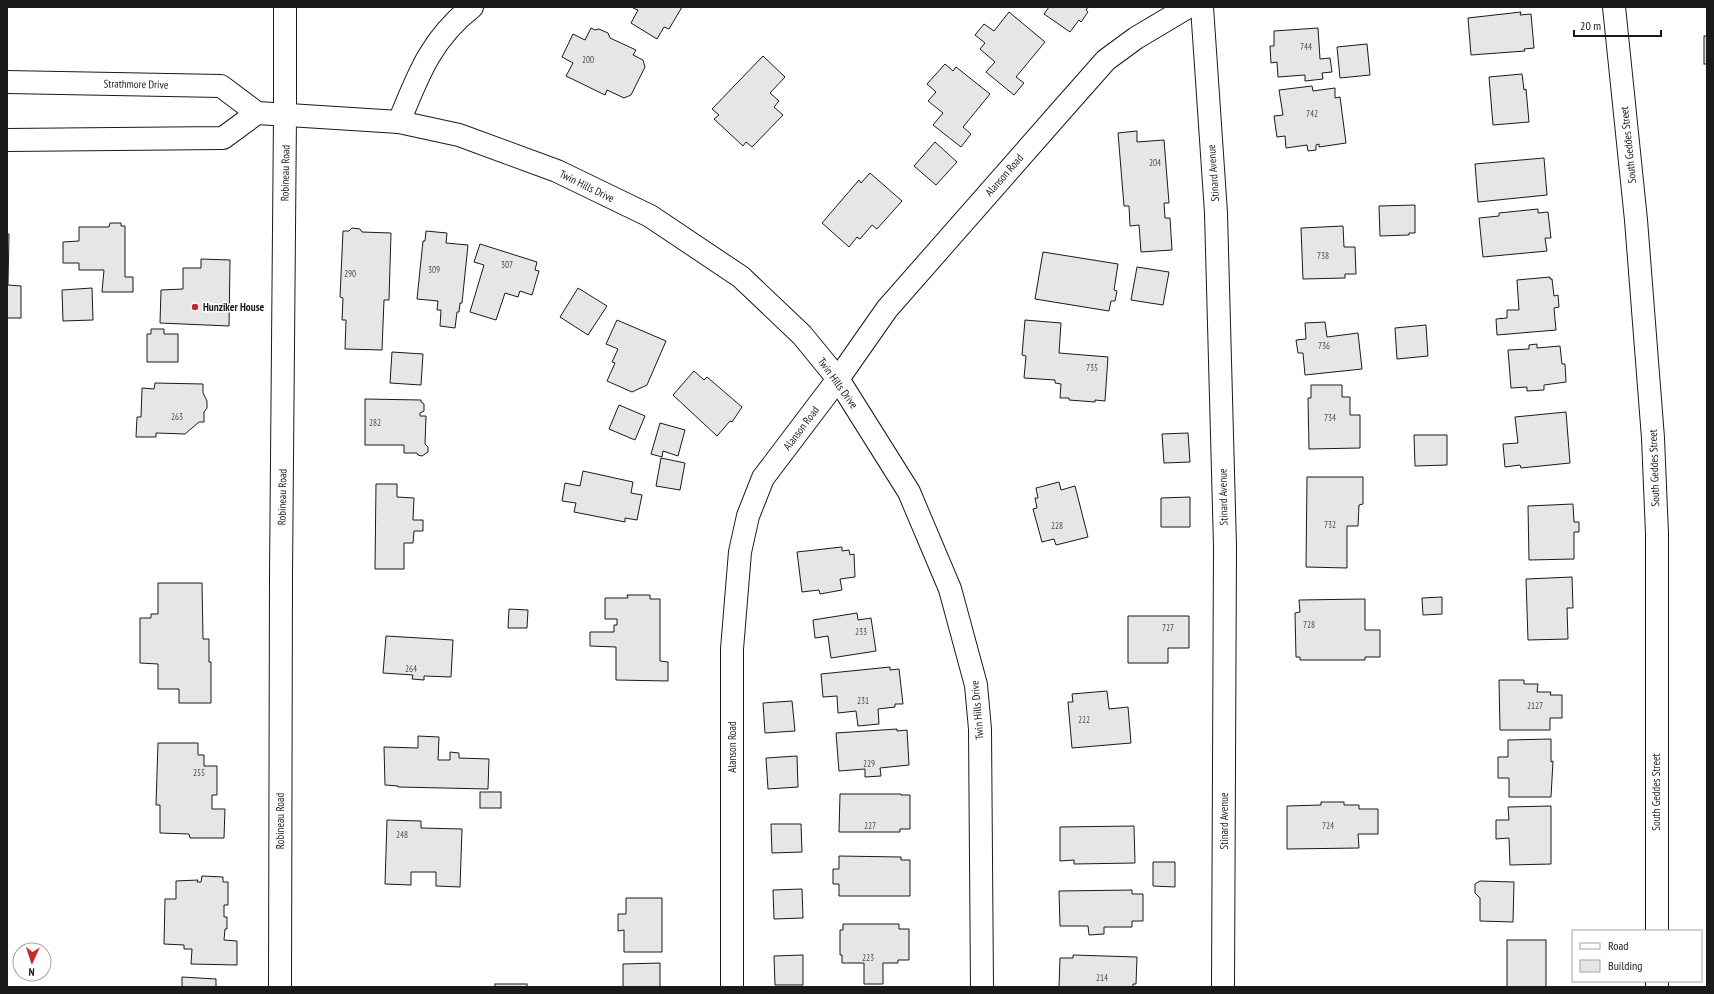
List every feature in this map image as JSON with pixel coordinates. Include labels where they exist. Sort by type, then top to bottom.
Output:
[{"type":"street","name":"Robineau Road","points":[[280,987],[285,7]]},
{"type":"street","points":[[399,122],[419,72],[434,46],[457,19],[472,7]]},
{"type":"street","name":"Alanson Road","points":[[732,987],[732,649],[740,552],[748,516],[763,478],[838,379],[887,309],[1106,60],[1136,38],[1188,7]]},
{"type":"street","name":"Stinard Avenue","points":[[1202,7],[1216,213],[1225,546],[1224,987]]},
{"type":"street","name":"South Geddes Street","points":[[1614,7],[1636,220],[1653,438],[1657,534],[1657,930]]},
{"type":"street","name":"Strathmore Drive","points":[[7,82],[221,86],[256,113]]},
{"type":"street","points":[[7,140],[223,138],[256,113],[285,115]]},
{"type":"street","name":"Twin Hills Drive","points":[[285,115],[399,122],[460,135],[549,168],[650,216],[741,277],[802,335],[838,379],[909,492],[950,589],[976,685],[980,729],[982,987]]},
{"type":"building","points":[[682,7],[669,29],[664,27],[657,39],[631,23],[638,10],[633,8]]},
{"type":"building","points":[[1049,7],[1088,7],[1086,10],[1088,12],[1081,22],[1079,20],[1070,32],[1044,14]]},
{"type":"building","points":[[1009,12],[1045,42],[1016,77],[1024,83],[1014,95],[986,72],[995,62],[980,49],[985,43],[975,35],[984,24],[994,31]]},
{"type":"building","points":[[1521,12],[1520,15],[1531,14],[1534,48],[1524,49],[1525,51],[1471,55],[1468,18]]},
{"type":"building","points":[[591,28],[595,30],[599,29],[608,33],[610,38],[636,50],[633,55],[643,60],[645,67],[631,95],[624,98],[607,90],[605,95],[566,76],[573,63],[562,57],[573,34],[585,40]]},
{"type":"building","points":[[1318,28],[1320,59],[1330,58],[1332,72],[1322,73],[1323,79],[1305,81],[1305,75],[1278,77],[1277,62],[1271,63],[1270,46],[1274,46],[1274,31]]},
{"type":"building","points":[[1704,36],[1707,36],[1707,64],[1704,64]]},
{"type":"building","points":[[1367,44],[1370,75],[1340,78],[1337,47]]},
{"type":"building","points":[[763,56],[785,77],[770,93],[779,101],[774,107],[783,115],[752,147],[746,142],[743,146],[714,119],[719,115],[712,109]]},
{"type":"building","points":[[945,64],[953,71],[956,67],[990,94],[963,127],[971,134],[961,147],[933,125],[943,113],[928,101],[936,92],[927,84]]},
{"type":"building","points":[[1522,74],[1524,90],[1526,89],[1529,122],[1493,125],[1489,77]]},
{"type":"building","points":[[1312,86],[1313,91],[1335,88],[1335,98],[1340,97],[1346,143],[1319,147],[1319,144],[1316,145],[1316,150],[1308,151],[1307,145],[1286,148],[1285,136],[1277,137],[1274,116],[1283,115],[1279,90]]},
{"type":"building","points":[[1137,131],[1137,142],[1164,140],[1169,203],[1164,203],[1165,218],[1170,218],[1172,250],[1141,252],[1139,225],[1130,226],[1129,206],[1124,206],[1118,133]]},
{"type":"building","points":[[935,142],[957,162],[936,185],[914,166]]},
{"type":"building","points":[[1544,158],[1547,195],[1478,202],[1475,164]]},
{"type":"building","points":[[870,173],[902,201],[877,229],[872,225],[860,239],[857,237],[849,247],[822,223],[859,180],[861,183]]},
{"type":"building","points":[[1415,205],[1415,233],[1409,233],[1409,235],[1380,236],[1379,206]]},
{"type":"building","points":[[1538,209],[1538,213],[1548,212],[1551,238],[1545,238],[1547,251],[1483,257],[1479,218],[1499,216],[1499,213]]},
{"type":"building","points":[[110,223],[121,223],[121,226],[125,226],[125,277],[133,277],[133,292],[102,292],[104,270],[79,270],[79,263],[63,263],[63,242],[79,241],[79,227],[109,227]]},
{"type":"building","points":[[1343,226],[1344,247],[1355,247],[1356,274],[1345,274],[1345,278],[1303,279],[1301,228]]},
{"type":"building","points":[[352,228],[360,229],[362,232],[391,233],[389,300],[384,300],[382,350],[345,349],[346,320],[342,320],[343,298],[340,297],[343,231],[349,231]]},
{"type":"building","points":[[426,231],[447,233],[446,243],[468,245],[462,303],[460,303],[459,312],[457,312],[455,328],[440,326],[441,310],[437,310],[438,301],[417,299],[423,241],[425,241]]},
{"type":"building","points":[[7,234],[9,234],[8,285],[21,286],[21,318],[7,318]]},
{"type":"building","points":[[480,244],[537,262],[535,270],[539,271],[532,295],[520,291],[518,297],[505,293],[496,320],[470,312],[484,265],[474,262]]},
{"type":"building","points":[[1043,252],[1118,264],[1114,290],[1117,291],[1115,301],[1111,301],[1109,311],[1035,299]]},
{"type":"building","name":"Hunziker House","points":[[201,259],[230,260],[229,326],[160,323],[161,290],[183,289],[183,268],[201,268]]},
{"type":"building","points":[[1137,267],[1169,272],[1163,305],[1131,300]]},
{"type":"building","points":[[1550,277],[1550,279],[1552,279],[1554,296],[1558,295],[1559,307],[1554,308],[1556,330],[1497,335],[1496,319],[1507,318],[1507,310],[1519,310],[1517,280]]},
{"type":"building","points":[[92,288],[93,320],[63,321],[62,290]]},
{"type":"building","points":[[578,288],[607,306],[588,335],[560,317]]},
{"type":"building","points":[[617,320],[666,341],[647,385],[632,392],[607,381],[615,363],[612,362],[618,349],[606,344]]},
{"type":"building","points":[[1025,320],[1061,323],[1059,353],[1108,357],[1105,401],[1095,400],[1095,402],[1060,398],[1061,384],[1055,383],[1055,380],[1024,378],[1026,356],[1022,355]]},
{"type":"building","points":[[1325,322],[1327,337],[1358,333],[1362,369],[1305,375],[1303,353],[1298,353],[1296,340],[1306,339],[1305,323]]},
{"type":"building","points":[[1426,325],[1428,356],[1397,359],[1395,328]]},
{"type":"building","points":[[151,329],[164,329],[164,334],[178,334],[178,362],[147,362],[147,334],[151,334]]},
{"type":"building","points":[[1537,344],[1537,348],[1560,346],[1562,364],[1565,364],[1566,382],[1544,385],[1544,390],[1527,391],[1527,387],[1511,388],[1508,350],[1529,349],[1529,345]]},
{"type":"building","points":[[392,352],[423,354],[421,385],[390,383]]},
{"type":"building","points":[[694,371],[704,380],[707,377],[742,407],[732,422],[730,421],[717,436],[673,395]]},
{"type":"building","points":[[155,383],[203,384],[203,393],[207,401],[207,408],[204,412],[204,422],[199,422],[185,434],[156,433],[156,437],[136,437],[137,417],[141,417],[142,388],[154,389]]},
{"type":"building","points":[[1311,385],[1342,385],[1342,397],[1350,397],[1350,415],[1360,415],[1360,448],[1309,449],[1308,398],[1311,398]]},
{"type":"building","points":[[365,399],[421,400],[424,404],[424,411],[420,413],[420,416],[426,416],[425,444],[428,447],[428,452],[422,456],[418,455],[417,453],[404,453],[404,445],[365,445]]},
{"type":"building","points":[[619,405],[645,416],[635,440],[609,429]]},
{"type":"building","points":[[1566,412],[1570,463],[1521,468],[1520,465],[1505,467],[1503,444],[1518,443],[1515,417]]},
{"type":"building","points":[[660,423],[685,430],[678,456],[663,451],[662,457],[651,454]]},
{"type":"building","points":[[1188,433],[1190,462],[1164,463],[1162,434]]},
{"type":"building","points":[[1414,435],[1447,435],[1447,465],[1415,466]]},
{"type":"building","points":[[661,458],[685,463],[680,490],[656,486]]},
{"type":"building","points":[[583,471],[633,482],[631,493],[642,495],[637,520],[625,518],[625,522],[574,512],[576,503],[562,501],[565,483],[580,486]]},
{"type":"building","points":[[1307,477],[1363,477],[1363,504],[1359,505],[1358,526],[1347,526],[1347,568],[1306,567]]},
{"type":"building","points":[[1059,482],[1061,490],[1075,486],[1088,537],[1056,545],[1054,539],[1042,542],[1033,509],[1037,508],[1035,498],[1038,498],[1036,488]]},
{"type":"building","points":[[376,484],[397,484],[397,497],[414,498],[413,520],[423,520],[423,531],[414,531],[413,543],[404,543],[404,569],[375,569]]},
{"type":"building","points":[[1190,497],[1190,527],[1161,527],[1161,498]]},
{"type":"building","points":[[1573,504],[1574,522],[1579,522],[1579,532],[1574,532],[1574,559],[1529,560],[1528,506]]},
{"type":"building","points":[[842,547],[842,551],[849,550],[850,555],[854,554],[855,577],[840,579],[842,590],[820,594],[819,590],[802,592],[797,552]]},
{"type":"building","points":[[1572,577],[1573,608],[1567,608],[1568,639],[1528,640],[1526,579]]},
{"type":"building","points":[[158,583],[202,583],[203,639],[209,639],[209,662],[211,662],[211,703],[179,703],[179,689],[158,689],[158,664],[140,663],[140,618],[151,618],[151,614],[158,614]]},
{"type":"building","points":[[627,595],[650,595],[650,599],[660,599],[660,661],[668,662],[668,681],[616,680],[616,647],[590,646],[590,632],[614,632],[614,625],[617,625],[617,619],[605,619],[605,598],[628,598]]},
{"type":"building","points":[[1442,597],[1442,614],[1423,615],[1422,598]]},
{"type":"building","points":[[1365,599],[1365,630],[1380,630],[1380,657],[1365,657],[1365,660],[1300,660],[1300,657],[1296,657],[1295,613],[1300,612],[1299,600]]},
{"type":"building","points":[[509,609],[528,610],[527,628],[508,628]]},
{"type":"building","points":[[857,613],[858,620],[871,618],[876,651],[831,658],[828,636],[815,638],[813,620]]},
{"type":"building","points":[[1128,616],[1189,616],[1189,648],[1168,648],[1168,663],[1128,663]]},
{"type":"building","points":[[386,636],[453,640],[451,677],[424,676],[424,680],[412,679],[413,675],[383,673]]},
{"type":"building","points":[[890,667],[890,670],[899,669],[903,704],[895,704],[895,707],[878,709],[879,724],[858,726],[856,711],[838,713],[837,696],[823,697],[821,674]]},
{"type":"building","points":[[1499,680],[1524,680],[1524,684],[1538,684],[1537,692],[1551,692],[1550,695],[1562,695],[1562,718],[1550,718],[1550,730],[1500,730]]},
{"type":"building","points":[[1107,691],[1109,709],[1128,707],[1131,743],[1072,748],[1068,702],[1073,702],[1072,694]]},
{"type":"building","points":[[792,701],[795,731],[765,733],[763,703]]},
{"type":"building","points":[[897,729],[897,731],[907,730],[909,765],[880,768],[881,776],[865,777],[865,769],[839,771],[836,733]]},
{"type":"building","points":[[418,736],[439,737],[438,760],[450,760],[450,752],[459,753],[459,758],[489,759],[488,789],[398,787],[385,785],[384,747],[418,748]]},
{"type":"building","points":[[1551,739],[1551,762],[1553,761],[1551,797],[1509,797],[1509,778],[1498,778],[1498,757],[1508,757],[1508,740]]},
{"type":"building","points":[[158,743],[198,743],[198,755],[204,755],[204,766],[217,766],[217,795],[212,795],[212,809],[225,809],[224,838],[190,838],[189,834],[160,833],[160,805],[156,805]]},
{"type":"building","points":[[797,756],[798,787],[768,789],[766,758]]},
{"type":"building","points":[[480,792],[501,792],[501,808],[480,808]]},
{"type":"building","points":[[840,794],[910,795],[910,829],[900,829],[900,832],[839,832]]},
{"type":"building","points":[[1321,802],[1344,802],[1344,805],[1359,805],[1359,809],[1378,809],[1378,834],[1358,834],[1359,848],[1287,849],[1287,806],[1321,805]]},
{"type":"building","points":[[1551,806],[1551,864],[1510,865],[1509,838],[1496,839],[1496,820],[1509,820],[1508,807]]},
{"type":"building","points":[[387,820],[421,821],[421,828],[462,829],[460,887],[436,886],[436,872],[411,872],[411,885],[385,884]]},
{"type":"building","points":[[771,824],[801,824],[802,852],[772,853]]},
{"type":"building","points":[[1134,826],[1135,863],[1074,864],[1074,860],[1060,861],[1060,827]]},
{"type":"building","points":[[839,856],[901,857],[901,860],[910,860],[910,896],[839,896],[839,884],[833,884],[833,869],[839,869]]},
{"type":"building","points":[[1153,862],[1175,862],[1175,887],[1153,886]]},
{"type":"building","points":[[202,876],[223,877],[223,882],[228,882],[228,905],[224,905],[224,917],[227,917],[227,929],[225,929],[224,940],[237,941],[237,965],[191,964],[192,949],[184,949],[184,945],[164,944],[165,899],[176,899],[176,881],[198,880],[197,882],[201,882]]},
{"type":"building","points":[[1480,881],[1514,882],[1513,922],[1480,921],[1480,898],[1475,893],[1475,884]]},
{"type":"building","points":[[802,889],[803,918],[774,919],[773,890]]},
{"type":"building","points":[[1132,890],[1132,894],[1143,894],[1143,921],[1132,921],[1132,927],[1104,927],[1104,934],[1089,935],[1088,926],[1060,926],[1059,891]]},
{"type":"building","points":[[626,898],[662,898],[662,952],[624,952],[624,930],[618,931],[618,914],[626,914]]},
{"type":"building","points":[[843,924],[899,924],[899,929],[909,929],[909,960],[898,960],[898,963],[883,963],[883,984],[864,984],[864,963],[842,963],[842,955],[840,955],[840,930],[843,930]]},
{"type":"building","points":[[1507,940],[1546,940],[1546,987],[1507,987]]},
{"type":"building","points":[[803,955],[803,985],[775,985],[774,956]]},
{"type":"building","points":[[1073,955],[1137,957],[1136,984],[1133,984],[1133,987],[1059,987],[1060,958],[1073,958]]},
{"type":"building","points":[[660,963],[660,987],[623,987],[623,964]]},
{"type":"building","points":[[182,977],[216,979],[216,987],[182,987]]},
{"type":"building","points":[[495,984],[527,984],[527,987],[495,987]]},
{"type":"place","name":"Hunziker House","points":[[195,307]]}]
